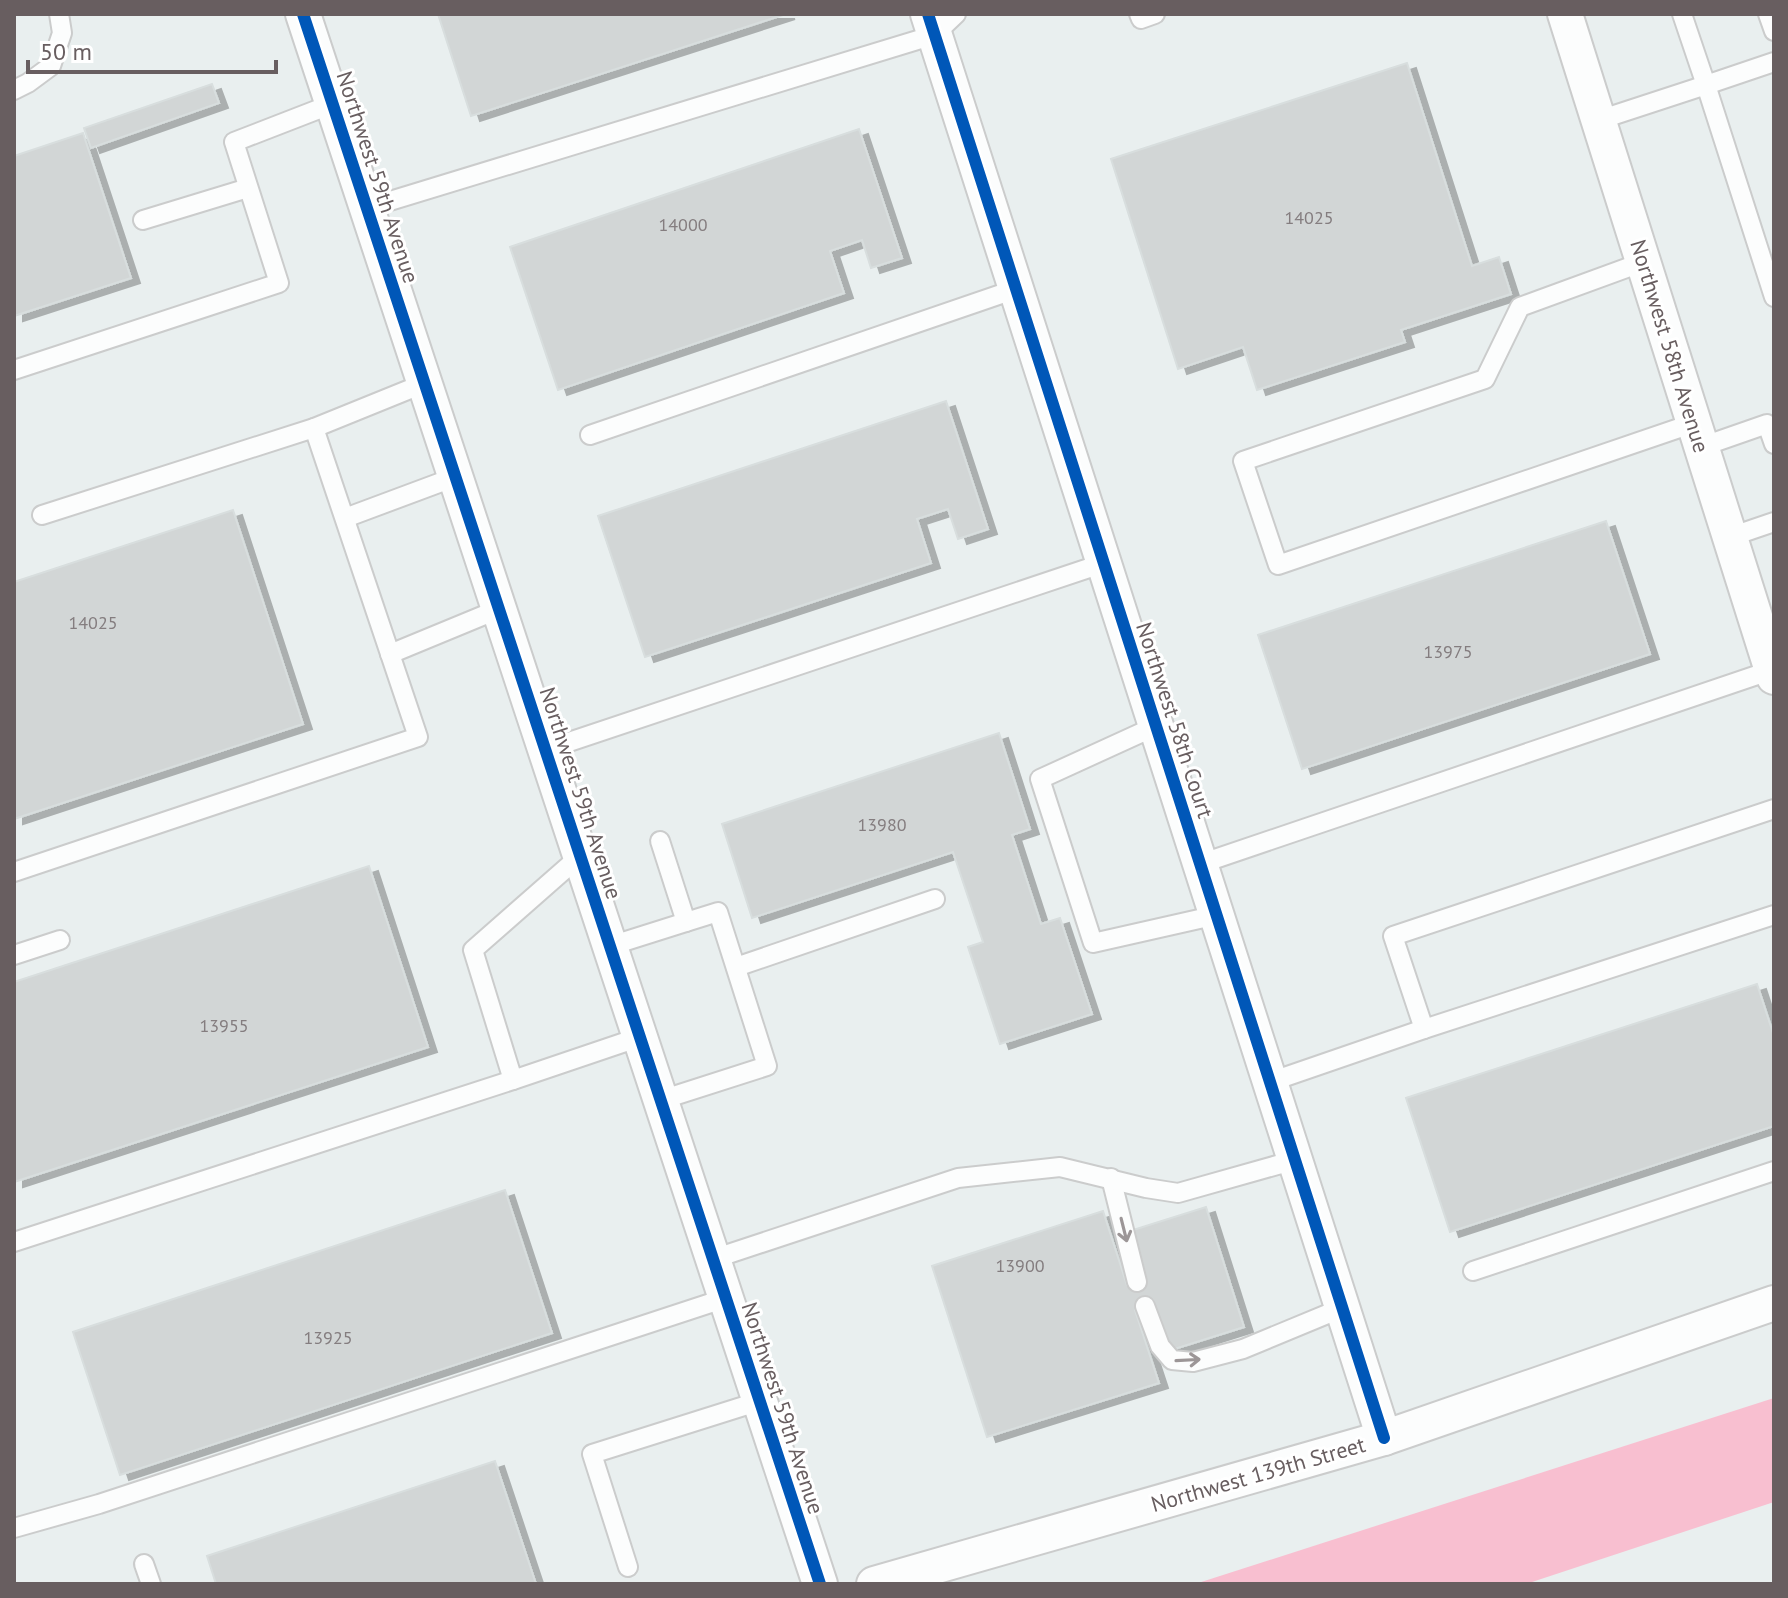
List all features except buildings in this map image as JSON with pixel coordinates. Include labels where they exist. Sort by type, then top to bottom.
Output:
[{"type":"street","name":"Northwest 59th Avenue","points":[[303,14],[820,1584]]},
{"type":"street","name":"Northwest 58th Avenue","points":[[1565,14],[1730,537],[1768,633],[1773,674]]},
{"type":"street","name":"Northwest 58th Court","points":[[940,21],[1016,289],[1384,1438]]},
{"type":"street","name":"Northwest 139th Street","points":[[874,1584],[1384,1438],[1774,1303]]},
{"type":"lane","points":[[14,90],[51,66],[62,33],[59,14]]},
{"type":"lane","points":[[1139,14],[1141,19],[1155,14]]},
{"type":"lane","points":[[1682,14],[1774,297]]},
{"type":"lane","points":[[1768,14],[1774,31]]},
{"type":"lane","points":[[367,208],[940,21]]},
{"type":"lane","points":[[1599,120],[1774,62]]},
{"type":"lane","points":[[14,370],[279,283],[234,142],[332,104]]},
{"type":"lane","points":[[143,220],[248,188]]},
{"type":"lane","points":[[1643,262],[1520,307],[1485,379],[1243,461],[1278,565],[1698,435],[1767,424],[1774,444]]},
{"type":"lane","points":[[590,435],[1016,289]]},
{"type":"lane","points":[[42,515],[314,428],[425,383]]},
{"type":"lane","points":[[14,872],[418,737],[314,428]]},
{"type":"lane","points":[[345,518],[455,477]]},
{"type":"lane","points":[[1730,537],[1774,522]]},
{"type":"lane","points":[[545,750],[1104,563]]},
{"type":"lane","points":[[390,654],[499,609]]},
{"type":"lane","points":[[1200,864],[1773,674]]},
{"type":"lane","points":[[1156,726],[1040,779],[1093,943],[1217,915]]},
{"type":"lane","points":[[1424,1029],[1393,936],[1774,809]]},
{"type":"lane","points":[[660,841],[686,922]]},
{"type":"lane","points":[[513,1080],[473,950],[580,856]]},
{"type":"lane","points":[[736,967],[935,899]]},
{"type":"lane","points":[[610,946],[718,912],[767,1066],[661,1100]]},
{"type":"lane","points":[[1270,1082],[1774,915]]},
{"type":"lane","points":[[14,955],[60,940]]},
{"type":"lane","points":[[14,1242],[640,1037]]},
{"type":"lane","points":[[713,1259],[958,1178],[1060,1167],[1178,1193],[1295,1160]]},
{"type":"lane","points":[[1473,1271],[1774,1171]]},
{"type":"lane","points":[[1111,1178],[1137,1282]]},
{"type":"lane","points":[[14,1528],[99,1504],[726,1298]]},
{"type":"lane","points":[[1145,1306],[1160,1346],[1172,1360],[1193,1362],[1243,1349],[1342,1308]]},
{"type":"lane","points":[[628,1567],[592,1454],[760,1401]]},
{"type":"lane","points":[[144,1564],[151,1584]]},
{"type":"shaded area","points":[[1774,1398],[1774,1502],[1526,1584],[1195,1584]]},
{"type":"cycle path","points":[[303,14],[820,1584]]},
{"type":"cycle path","points":[[928,14],[1384,1438]]}]
